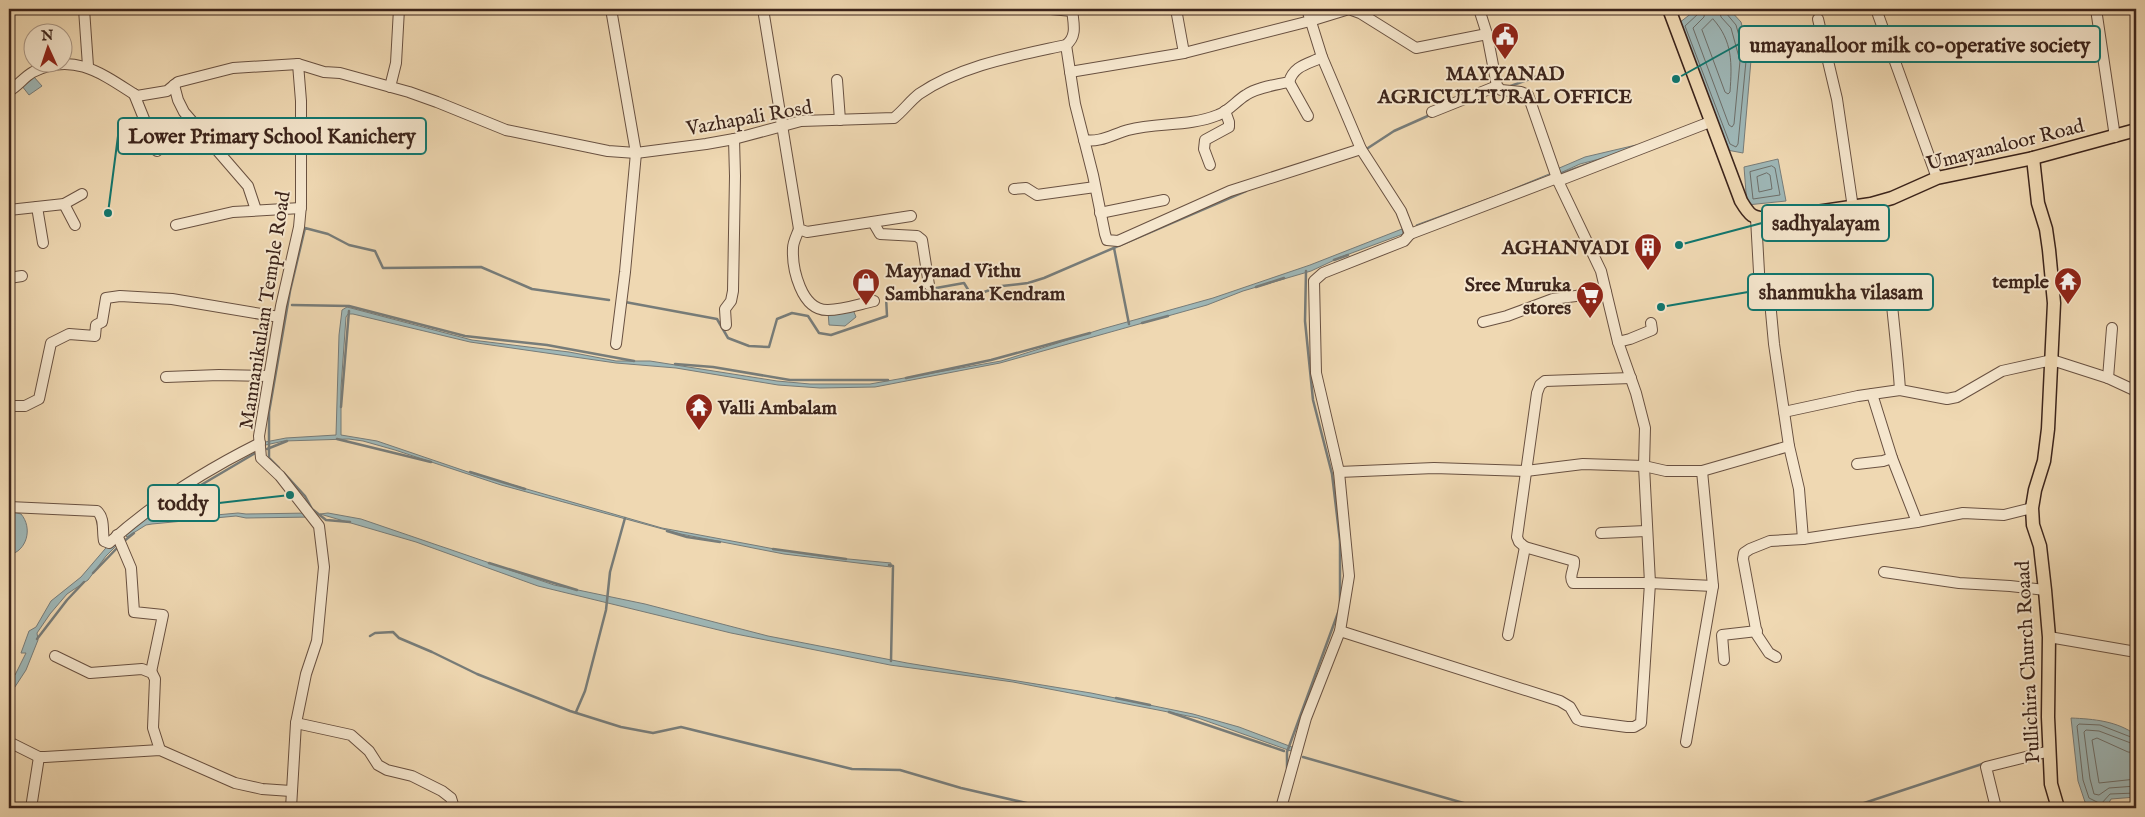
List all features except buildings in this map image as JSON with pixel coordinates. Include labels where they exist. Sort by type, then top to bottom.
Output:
[{"type":"main road","points":[[1669,9],[1741,201],[1751,216],[1756,218]]},
{"type":"main road","name":"Umayanaloor Road","points":[[1756,218],[1769,219],[1853,208],[1892,198],[1937,178],[2033,158],[2136,130]]},
{"type":"main road","name":"Pullichira Church Roaad","points":[[2033,158],[2038,203],[2046,229],[2054,303],[2052,360],[2044,461],[2034,490],[2032,508],[2033,525],[2040,546],[2045,590],[2049,637],[2051,784],[2058,808]]},
{"type":"street","points":[[84,9],[88,66]]},
{"type":"street","points":[[9,91],[33,72],[60,64],[88,66],[137,96],[167,91],[178,82],[232,68],[298,64],[390,87],[396,63],[399,9]]},
{"type":"street","points":[[611,9],[636,153],[616,344]]},
{"type":"street","points":[[763,9],[799,229],[792,246],[796,277],[801,290],[811,302],[827,310],[874,301]]},
{"type":"street","points":[[1051,9],[1072,10],[1074,33],[1072,40],[1066,45],[1070,72],[1075,104],[1107,240],[1118,241],[1230,191],[1361,149]]},
{"type":"street","points":[[1176,9],[1184,53]]},
{"type":"street","points":[[1307,9],[1322,57],[1361,149],[1401,211],[1410,234]]},
{"type":"street","points":[[1340,631],[1560,701],[1570,707],[1577,719],[1634,727],[1638,726],[1642,717],[1650,583],[1646,531],[1645,428],[1631,378],[1618,342],[1598,264],[1556,176],[1528,95],[1521,92],[1501,90],[1497,86],[1487,34],[1479,9]]},
{"type":"street","points":[[1876,9],[1937,178]]},
{"type":"street","points":[[2096,9],[2115,136]]},
{"type":"street","points":[[1070,72],[1184,53],[1310,21],[1342,10],[1355,10],[1416,48],[1487,34]]},
{"type":"street","points":[[1818,19],[1837,99],[1853,208]]},
{"type":"street","name":"Vazhapali Rosd","points":[[390,87],[437,102],[506,130],[592,149],[636,153],[734,139],[801,121],[894,118],[918,95],[947,78],[1001,59],[1066,45]]},
{"type":"street","points":[[1308,116],[1290,82],[1292,73],[1300,66],[1322,57]]},
{"type":"street","name":"Mannanikulam Temple Road","points":[[260,450],[259,436],[269,376],[279,317],[299,227],[301,208],[301,101],[298,64]]},
{"type":"street","points":[[837,80],[840,120]]},
{"type":"street","points":[[1084,140],[1095,141],[1132,129],[1164,124],[1170,126],[1184,124],[1218,115],[1251,92],[1290,82]]},
{"type":"street","points":[[174,85],[184,112],[248,186],[256,210]]},
{"type":"street","points":[[1432,112],[1497,86]]},
{"type":"street","points":[[134,94],[156,151]]},
{"type":"street","points":[[1210,165],[1204,149],[1205,140],[1229,127],[1225,111]]},
{"type":"street","points":[[1281,808],[1306,718],[1340,631],[1349,569],[1338,472],[1316,373],[1314,281],[1323,272],[1404,241],[1410,234],[1556,176],[1710,122]]},
{"type":"street","points":[[726,325],[725,309],[731,301],[733,292],[736,176],[734,139]]},
{"type":"street","points":[[1014,189],[1026,188],[1036,195],[1095,187]]},
{"type":"street","points":[[15,209],[64,204],[82,194]]},
{"type":"street","points":[[1100,213],[1164,200]]},
{"type":"street","points":[[64,204],[75,225]]},
{"type":"street","points":[[37,207],[43,243]]},
{"type":"street","points":[[176,225],[233,212],[301,208]]},
{"type":"street","points":[[799,229],[807,232],[911,216]]},
{"type":"street","points":[[1756,218],[1760,290],[1770,302],[1789,446],[1799,489],[1803,539]]},
{"type":"street","points":[[873,222],[880,234],[917,236],[922,240],[929,285]]},
{"type":"street","points":[[9,278],[22,276]]},
{"type":"street","points":[[1760,290],[1831,284],[1850,294],[1890,295],[1895,351],[1899,362],[1900,390]]},
{"type":"street","points":[[1483,322],[1507,316],[1554,299],[1606,292]]},
{"type":"street","points":[[9,406],[25,406],[39,400],[51,342],[69,334],[95,336],[96,326],[102,322],[106,298],[120,296],[172,299],[279,317]]},
{"type":"street","points":[[1618,342],[1652,330],[1651,323]]},
{"type":"street","points":[[2108,378],[2112,328]]},
{"type":"street","points":[[1784,412],[1900,390],[1947,399],[2002,372],[2052,360],[2108,378],[2136,392]]},
{"type":"street","points":[[166,377],[269,376]]},
{"type":"street","points":[[1631,378],[1545,380],[1540,385],[1537,393],[1517,537],[1519,542],[1525,547],[1574,561],[1575,566],[1571,576],[1573,583],[1650,583],[1713,586]]},
{"type":"street","points":[[1872,394],[1892,458],[1917,522]]},
{"type":"street","points":[[1338,472],[1434,468],[1526,471],[1583,464],[1644,466],[1666,471],[1702,471],[1789,446]]},
{"type":"street","points":[[9,507],[97,511],[100,513],[103,521],[104,541],[109,543],[165,498],[233,457],[260,450],[319,526],[324,566],[317,641],[306,674],[296,723],[291,808]]},
{"type":"street","points":[[1857,464],[1892,458]]},
{"type":"street","points":[[1686,742],[1713,586],[1702,471]]},
{"type":"street","points":[[1776,657],[1768,653],[1757,631],[1743,559],[1744,553],[1761,543],[1803,539],[1917,522],[1963,513],[2004,515],[2032,508]]},
{"type":"street","points":[[1601,533],[1646,531]]},
{"type":"street","points":[[117,535],[130,568],[134,612],[163,615],[151,672],[155,680],[154,728],[160,750]]},
{"type":"street","points":[[1508,635],[1525,547]]},
{"type":"street","points":[[1884,572],[1959,583],[2045,590]]},
{"type":"street","points":[[1724,660],[1722,635],[1757,631]]},
{"type":"street","points":[[2049,637],[2136,652]]},
{"type":"street","points":[[55,656],[90,673],[142,669],[151,672]]},
{"type":"street","points":[[296,723],[351,734],[369,751],[378,765],[387,770],[412,776],[442,791],[451,798],[454,808]]},
{"type":"street","points":[[9,742],[39,757],[160,750],[235,783],[262,789],[291,790]]},
{"type":"street","points":[[1996,808],[1986,766],[2050,751]]},
{"type":"street","points":[[31,808],[39,757]]},
{"type":"water","points":[[1697,9],[1729,9],[1741,22],[1751,60],[1743,153],[1727,150],[1679,23]]},
{"type":"water","points":[[34,77],[42,86],[29,95],[22,86]]},
{"type":"water","points":[[1636,145],[1638,149],[1580,164],[1558,174],[1557,169],[1585,157]]},
{"type":"water","points":[[1778,159],[1786,201],[1747,205],[1744,167]]},
{"type":"water","points":[[1554,172],[1555,176],[1417,230],[1416,225]]},
{"type":"water","points":[[1402,229],[1403,234],[1341,257],[1311,271],[1243,291],[1207,305],[1000,363],[875,387],[820,388],[778,385],[676,368],[616,363],[470,342],[353,314],[348,314],[346,317],[341,388],[341,435],[377,441],[471,473],[662,528],[780,550],[891,563],[891,567],[784,554],[681,534],[501,485],[363,441],[349,439],[284,441],[261,446],[260,443],[286,438],[336,435],[339,335],[342,310],[347,307],[472,340],[569,352],[616,361],[650,361],[777,381],[810,384],[870,384],[1001,361],[1102,329],[1213,298],[1310,265]]},
{"type":"water","points":[[852,307],[856,317],[845,326],[829,325],[828,311]]},
{"type":"water","points":[[173,498],[153,515],[160,520],[238,513],[311,513],[314,517],[246,518],[236,516],[152,524],[146,525],[127,537],[123,533]]},
{"type":"water","points":[[9,511],[21,514],[27,526],[27,532],[24,544],[15,553],[9,555]]},
{"type":"water","points":[[328,513],[361,519],[554,585],[645,604],[768,636],[907,663],[1091,693],[1193,714],[1239,727],[1292,747],[1291,751],[1198,718],[1013,682],[890,665],[731,633],[538,586],[416,542],[320,514]]},
{"type":"water","points":[[117,535],[124,538],[106,556],[88,580],[67,594],[37,633],[38,640],[26,670],[9,696],[9,681],[15,675],[26,653],[21,653],[29,631],[36,627],[51,601],[81,577]]},
{"type":"water","points":[[2071,718],[2097,720],[2113,724],[2136,735],[2136,797],[2111,799],[2106,808],[2100,808],[2085,802],[2078,781]]},
{"type":"waterway","points":[[1508,87],[1543,74]]},
{"type":"waterway","points":[[1368,148],[1394,131],[1430,115]]},
{"type":"waterway","points":[[1560,174],[1602,159]]},
{"type":"waterway","points":[[625,302],[717,319],[728,338],[749,346],[769,347],[777,319],[792,313],[808,316],[819,333],[831,335],[887,316],[886,297],[964,283],[972,296],[1002,286],[1028,283],[1044,278],[1246,191]]},
{"type":"waterway","points":[[279,468],[269,458],[269,412],[290,291],[305,228],[328,234],[349,245],[375,251],[383,268],[481,267],[532,289],[609,300]]},
{"type":"waterway","points":[[1114,248],[1129,324]]},
{"type":"waterway","points":[[1334,260],[1348,255]]},
{"type":"waterway","points":[[1306,271],[1305,321],[1313,400],[1332,474],[1340,541],[1340,605]]},
{"type":"waterway","points":[[1256,287],[1284,278]]},
{"type":"waterway","points":[[292,305],[349,306],[465,336],[547,345],[634,361]]},
{"type":"waterway","points":[[341,407],[349,311]]},
{"type":"waterway","points":[[1142,323],[1168,316]]},
{"type":"waterway","points":[[906,378],[991,360],[1090,333]]},
{"type":"waterway","points":[[675,364],[713,367],[790,380],[888,380]]},
{"type":"waterway","points":[[337,439],[431,462]]},
{"type":"waterway","points":[[267,449],[287,441]]},
{"type":"waterway","points":[[162,508],[257,452]]},
{"type":"waterway","points":[[283,472],[305,496],[312,509],[326,520],[350,522]]},
{"type":"waterway","points":[[470,472],[525,489]]},
{"type":"waterway","points":[[576,712],[585,691],[606,610],[610,572],[625,518]]},
{"type":"waterway","points":[[667,531],[687,537],[720,542]]},
{"type":"waterway","points":[[123,542],[134,533]]},
{"type":"waterway","points":[[93,573],[119,546]]},
{"type":"waterway","points":[[773,549],[846,559]]},
{"type":"waterway","points":[[489,563],[577,590]]},
{"type":"waterway","points":[[889,565],[893,566],[891,661]]},
{"type":"waterway","points":[[37,639],[67,600],[84,582]]},
{"type":"waterway","points":[[1287,768],[1287,752],[1339,610]]},
{"type":"waterway","points":[[370,636],[375,633],[393,632],[399,638],[477,674],[570,711],[621,727],[653,733],[681,727],[852,769],[900,770],[961,788],[1048,808]]},
{"type":"waterway","points":[[1116,698],[1150,705]]},
{"type":"waterway","points":[[1169,712],[1284,751]]},
{"type":"waterway","points":[[1303,757],[1481,808]]},
{"type":"waterway","points":[[1849,808],[1985,763]]},
{"type":"place","name":"MAYYANAD AGRICULTURAL OFFICE","points":[[1505,60]]},
{"type":"place","name":"umayanalloor milk co-operative society","points":[[1676,79]]},
{"type":"place","name":"Lower Primary School Kanichery","points":[[108,213]]},
{"type":"place","name":"sadhyalayam","points":[[1679,245]]},
{"type":"place","name":"AGHANVADI","points":[[1648,271]]},
{"type":"place","name":"temple","points":[[2068,305]]},
{"type":"place","name":"Mayyanad Vithu Sambharana Kendram","points":[[866,306]]},
{"type":"place","name":"shanmukha vilasam","points":[[1661,307]]},
{"type":"place","name":"Sree Muruka stores","points":[[1590,319]]},
{"type":"place","name":"Valli Ambalam","points":[[699,431]]},
{"type":"place","name":"toddy","points":[[290,495]]}]
